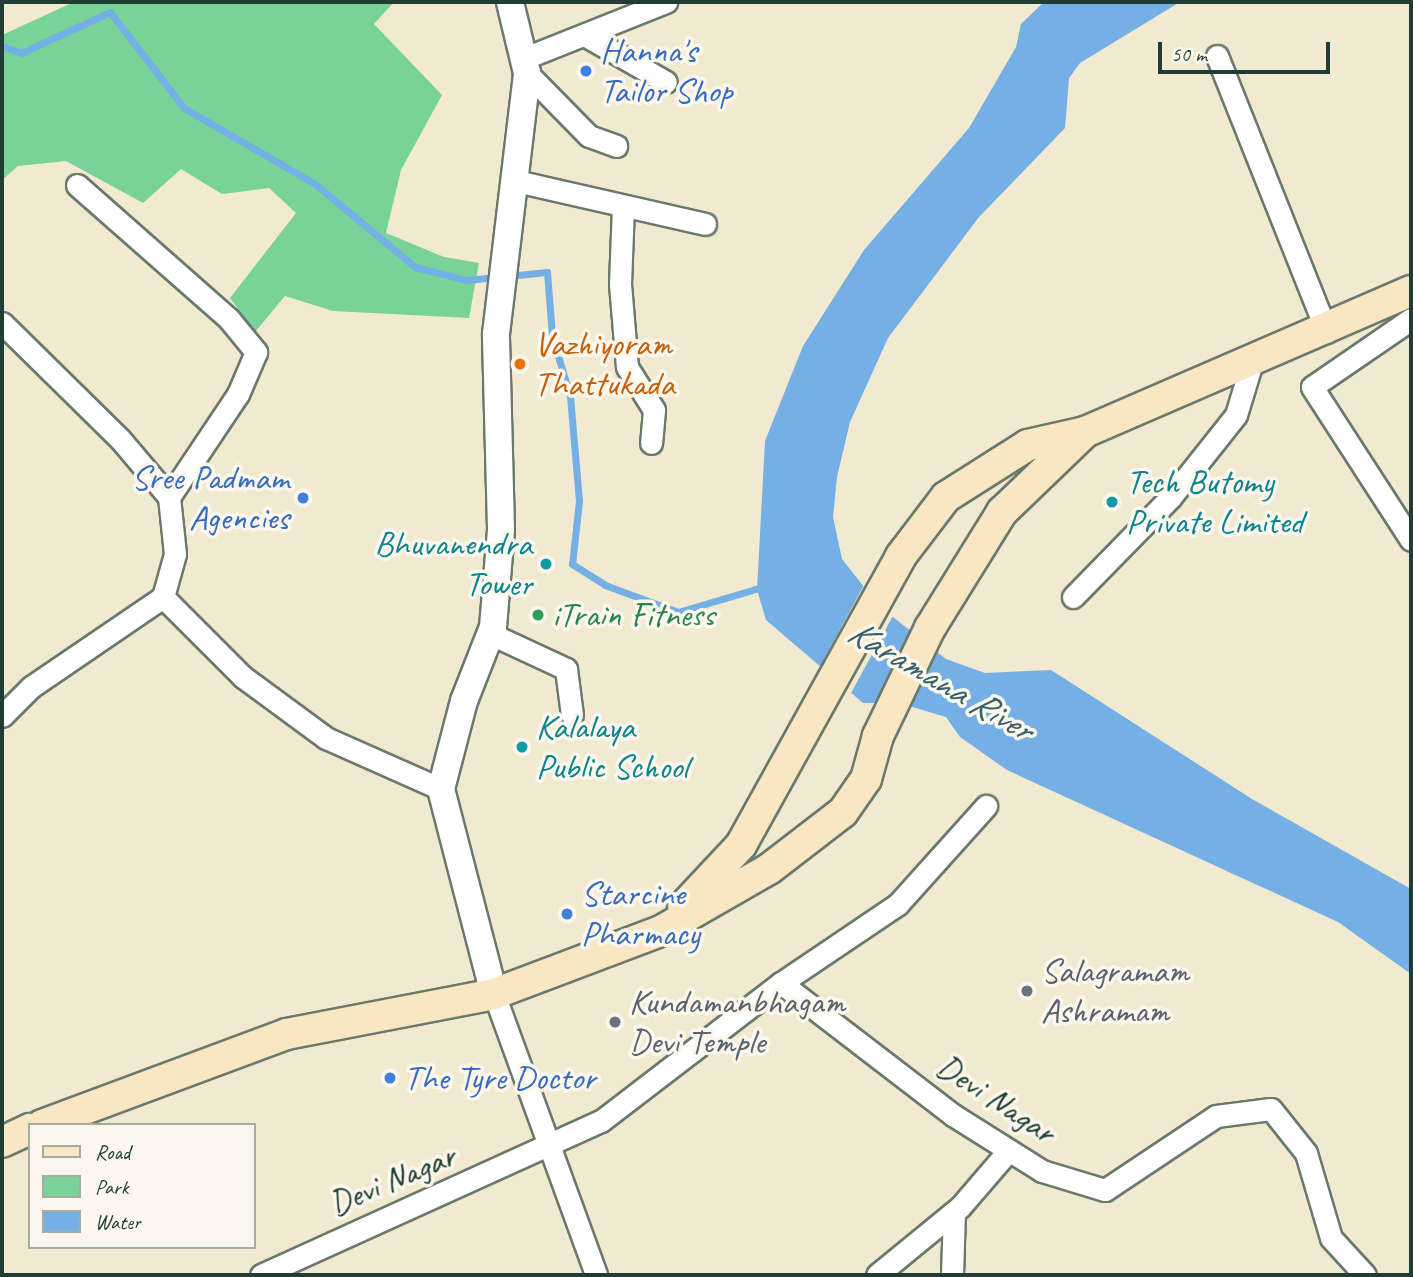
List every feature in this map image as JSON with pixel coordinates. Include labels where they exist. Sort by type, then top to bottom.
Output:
[{"type":"main road","points":[[661,931],[741,845],[901,556],[946,497],[1028,445],[1086,432],[1326,332],[1411,291]]},
{"type":"main road","points":[[47,1123],[287,1034],[494,994],[661,931],[769,869],[843,812],[866,779],[878,736],[950,600],[1002,512],[1086,432]]},
{"type":"main road","points":[[2,1142],[28,1130]]},
{"type":"street","points":[[510,2],[526,66],[500,277],[501,529],[491,634],[464,701],[441,789],[494,994],[596,1275]]},
{"type":"street","points":[[526,66],[586,36],[666,2]]},
{"type":"street","points":[[586,36],[666,82]]},
{"type":"street","points":[[1217,56],[1326,332]]},
{"type":"street","points":[[526,66],[589,136],[615,146]]},
{"type":"street","points":[[512,180],[705,224]]},
{"type":"street","points":[[77,185],[229,319],[256,352],[238,394],[169,497]]},
{"type":"street","points":[[623,206],[620,284],[627,367],[654,410],[651,443]]},
{"type":"street","points":[[1411,319],[1312,387],[1411,540]]},
{"type":"street","points":[[2,323],[120,439],[169,497],[175,554],[163,597],[32,687],[2,716]]},
{"type":"street","points":[[1073,597],[1170,498],[1236,415],[1252,362]]},
{"type":"street","points":[[163,597],[243,677],[326,738],[441,789]]},
{"type":"street","points":[[491,634],[565,669],[572,715]]},
{"type":"street","points":[[781,983],[898,904],[986,806]]},
{"type":"street","name":"Devi Nagar","points":[[261,1275],[550,1148],[601,1121],[781,983],[1009,1150],[1042,1171],[1105,1190],[1216,1116],[1271,1109],[1306,1153],[1331,1238],[1365,1275]]},
{"type":"street","points":[[877,1275],[954,1212],[1009,1150]]},
{"type":"street","points":[[952,1275],[954,1212]]},
{"type":"green space","points":[[74,2],[394,2],[374,24],[442,95],[401,170],[386,233],[444,257],[479,263],[469,318],[333,311],[285,296],[255,332],[230,298],[296,213],[269,188],[222,194],[181,169],[143,203],[66,161],[18,166],[2,180],[2,35]]},
{"type":"water","name":"Karamana River","points":[[1044,2],[1180,2],[1080,63],[1069,78],[1065,128],[979,217],[888,338],[850,422],[837,477],[833,517],[842,559],[879,606],[946,659],[985,673],[1051,670],[1252,799],[1411,889],[1411,974],[1338,922],[1007,770],[960,737],[946,717],[899,703],[863,703],[766,620],[757,590],[765,441],[803,346],[864,250],[969,128],[1016,47],[1021,24]]},
{"type":"pier","points":[[865,583],[894,614],[851,693],[816,674]]},
{"type":"waterway","points":[[2,46],[21,53],[110,12],[184,108],[315,184],[415,267],[466,280],[547,272],[552,336],[570,396],[579,501],[572,564],[605,585],[678,612],[766,586]]},
{"type":"place","name":"Hanna's Tailor Shop","points":[[586,71]]},
{"type":"place","name":"Vazhiyoram Thattukada","points":[[520,364]]},
{"type":"place","name":"Sree Padmam Agencies","points":[[303,498]]},
{"type":"place","name":"Tech Butomy Private Limited","points":[[1112,502]]},
{"type":"place","name":"Bhuvanendra Tower","points":[[546,564]]},
{"type":"place","name":"iTrain Fitness","points":[[538,615]]},
{"type":"place","name":"Kalalaya Public School","points":[[522,747]]},
{"type":"place","name":"Starcine Pharmacy","points":[[567,914]]},
{"type":"place","name":"Salagramam Ashramam","points":[[1027,991]]},
{"type":"place","name":"Kundamanbhagam Devi Temple","points":[[615,1022]]},
{"type":"place","name":"The Tyre Doctor","points":[[390,1078]]}]
